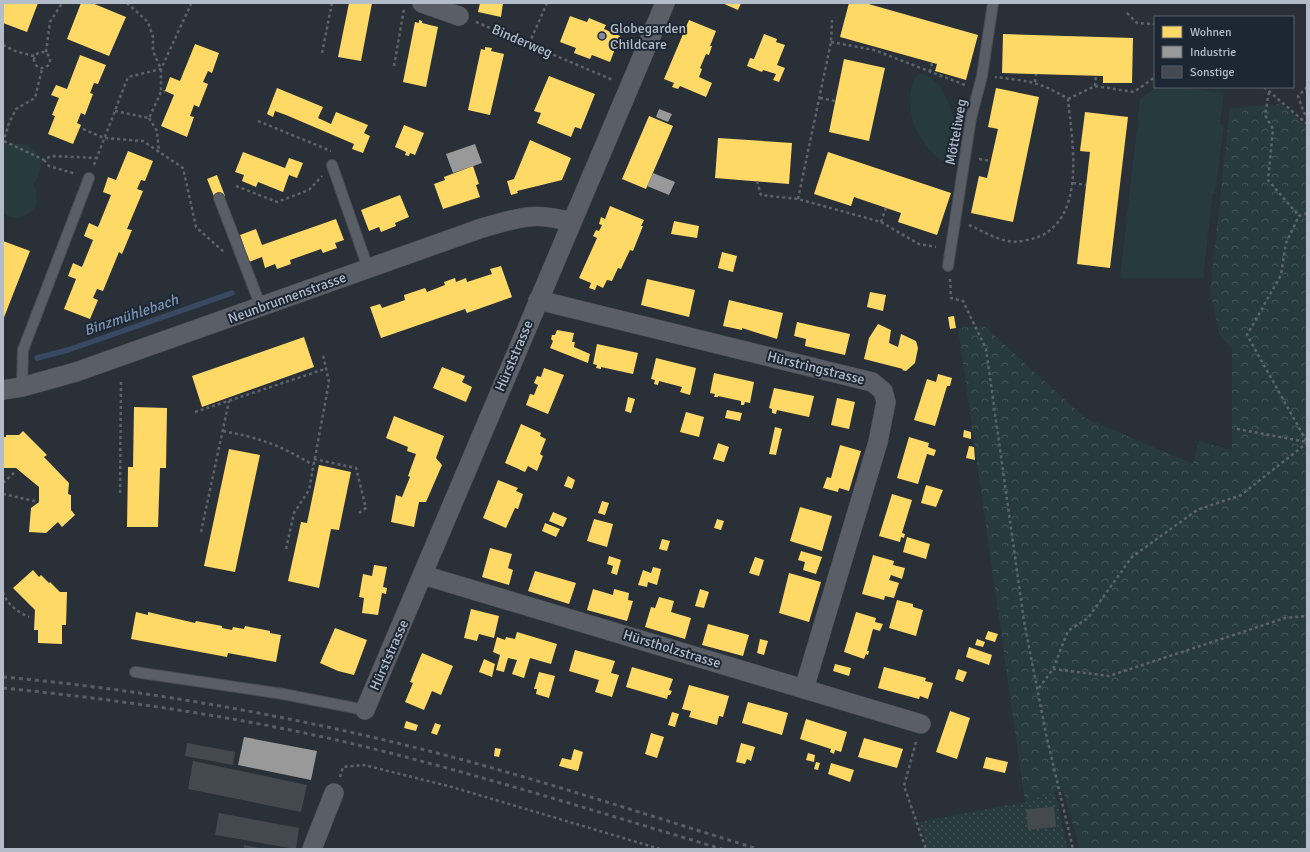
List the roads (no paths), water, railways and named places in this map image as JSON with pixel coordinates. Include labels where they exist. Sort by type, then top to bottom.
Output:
[{"type":"street","points":[[422,3],[459,16]]},
{"type":"street","name":"Hürststrasse","points":[[365,710],[665,3]]},
{"type":"street","name":"Neunbrunnenstrasse","points":[[3,390],[22,387],[76,372],[482,228],[524,216],[551,216],[571,222]]},
{"type":"street","name":"Hürstringstrasse","points":[[538,300],[872,382],[883,391],[886,402],[878,442],[804,689]]},
{"type":"street","name":"Hürstholzstrasse","points":[[423,575],[921,724]]},
{"type":"street","points":[[312,849],[334,793]]},
{"type":"lane","name":"Mötteliweg","points":[[948,266],[971,118],[982,76],[993,3]]},
{"type":"lane","points":[[332,165],[368,268]]},
{"type":"lane","points":[[22,387],[23,350],[89,178]]},
{"type":"lane","points":[[219,198],[261,307]]},
{"type":"lane","points":[[135,672],[283,694],[365,710]]},
{"type":"waterway","name":"Binzmühlebach","points":[[37,358],[68,350],[232,293]]},
{"type":"railway","points":[[3,677],[57,682],[166,697],[273,716],[380,739],[515,774],[758,849]]},
{"type":"railway","points":[[3,688],[181,710],[314,735],[450,769],[722,849]]},
{"type":"place","name":"Globegarden Childcare","points":[[602,36]]}]
